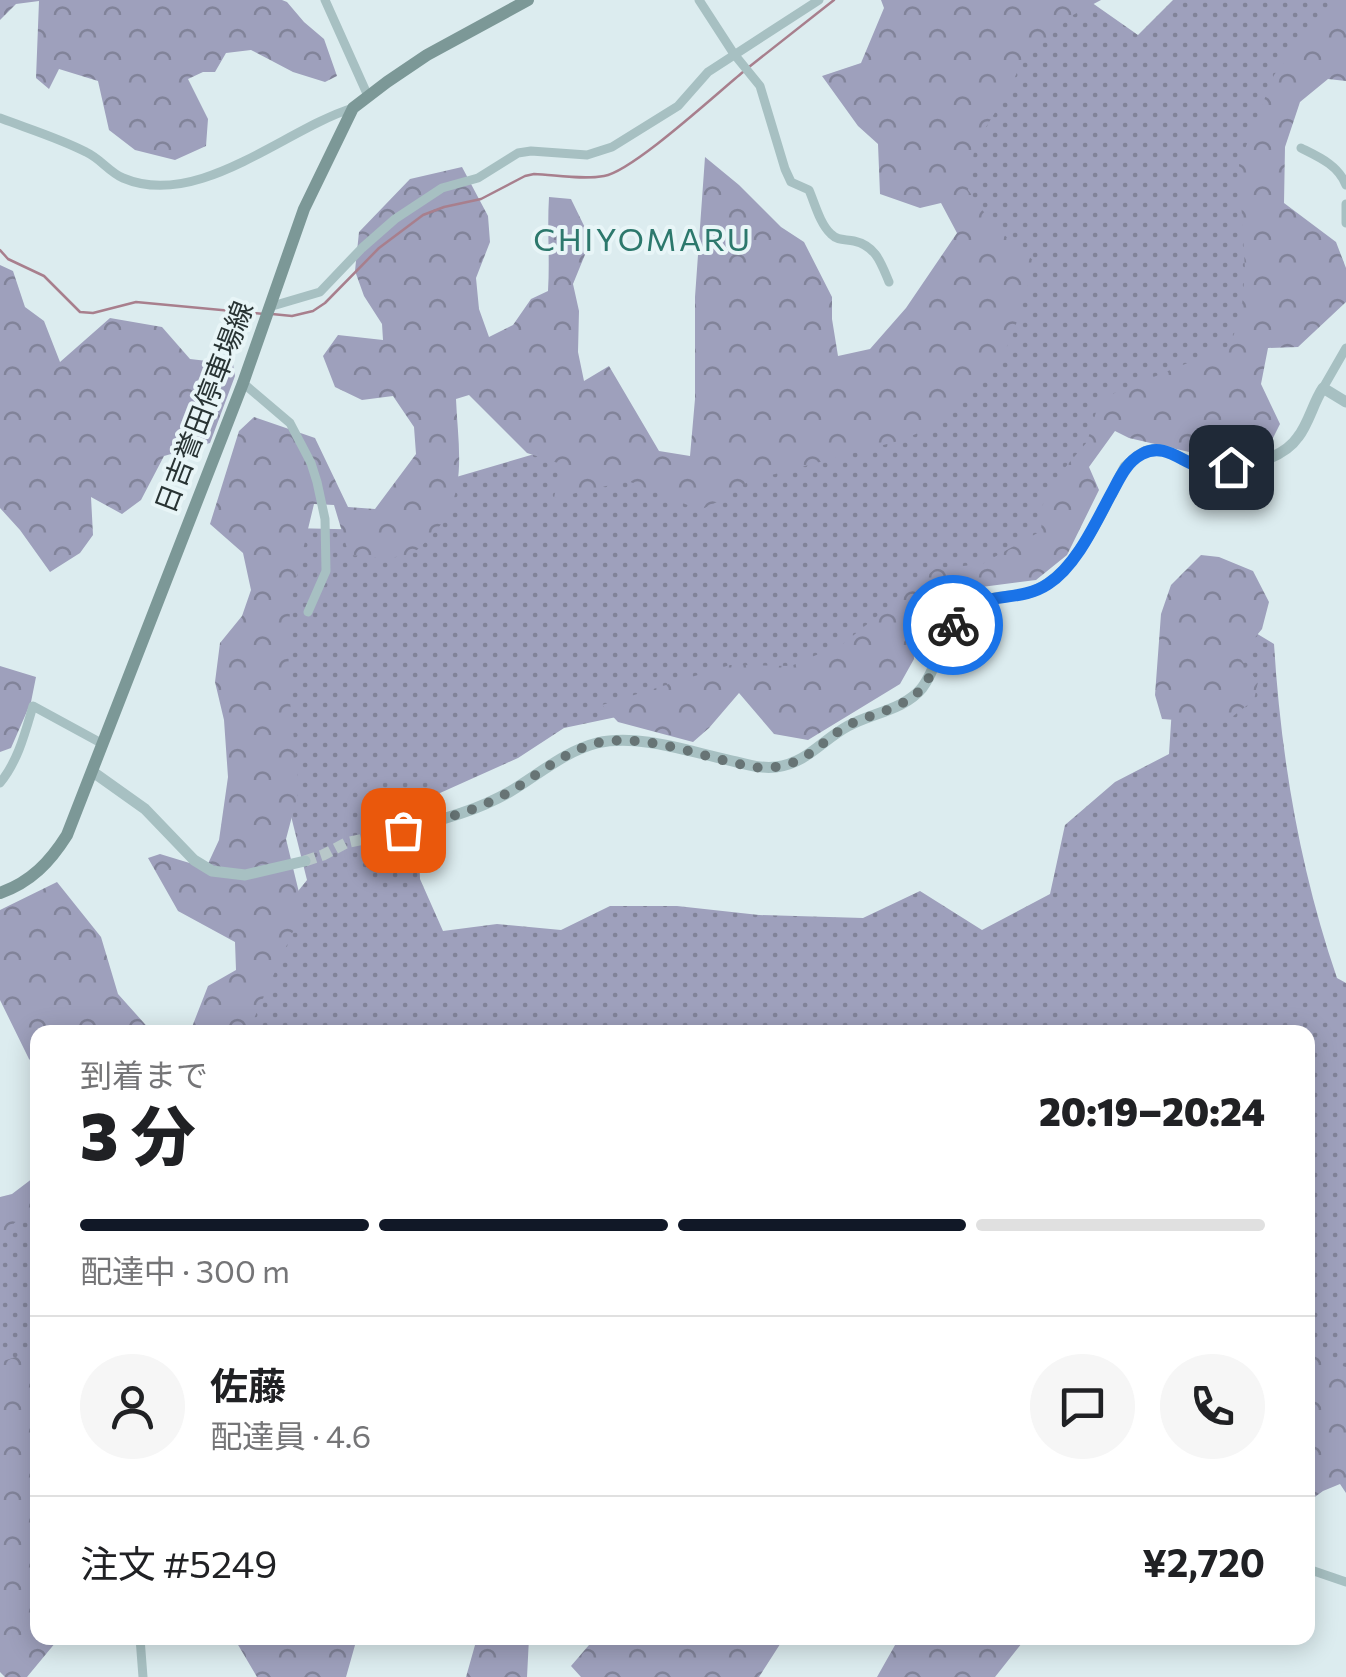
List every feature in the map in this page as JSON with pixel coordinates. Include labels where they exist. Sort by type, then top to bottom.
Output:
[{"type":"main road","name":"日吉誉田停車場線","points":[[0,893],[38,872],[66,835],[242,383],[304,208],[352,108],[427,55],[528,0]]},
{"type":"street","points":[[326,0],[368,96]]},
{"type":"street","points":[[698,0],[760,86],[792,182],[809,190],[828,232],[839,240],[869,246],[878,254],[890,282]]},
{"type":"street","points":[[269,308],[320,292],[394,220],[442,188],[478,178],[518,153],[531,150],[587,155],[612,147],[678,106],[708,72],[819,0]]},
{"type":"street","points":[[0,118],[84,150],[126,180],[168,185],[187,183],[260,155],[352,108]]},
{"type":"street","points":[[1301,148],[1332,166],[1346,185]]},
{"type":"street","points":[[1346,204],[1346,223]]},
{"type":"street","points":[[403,830],[476,809],[571,754],[596,744],[624,740],[646,743],[756,768],[788,765],[808,756],[850,725],[905,701],[922,688],[948,633],[963,611],[974,603],[1027,593],[1048,584],[1070,566],[1126,467],[1138,456],[1158,450],[1174,453],[1201,467],[1216,468],[1272,458],[1284,451],[1299,437],[1346,348]]},
{"type":"street","points":[[242,383],[290,423],[318,482],[325,519],[326,571],[308,612]]},
{"type":"street","points":[[1323,388],[1346,402]]},
{"type":"street","points":[[0,783],[17,756],[33,706],[101,743]]},
{"type":"street","points":[[92,772],[144,809],[194,860],[212,871],[245,875],[306,861]]},
{"type":"street","points":[[1315,1571],[1346,1582]]},
{"type":"street","points":[[141,1645],[143,1677]]},
{"type":"green space","points":[[0,0],[282,0],[324,39],[337,76],[325,82],[293,72],[251,50],[226,53],[215,72],[203,72],[188,79],[208,119],[206,146],[175,160],[135,150],[109,130],[98,81],[59,69],[49,89],[36,78],[39,1],[16,4],[0,20]]},
{"type":"green space","points":[[881,0],[1101,0],[1073,15],[1023,59],[975,145],[968,190],[994,226],[1035,262],[1014,331],[997,369],[934,426],[902,440],[749,481],[700,510],[628,481],[554,498],[561,464],[527,453],[469,395],[456,399],[459,473],[451,507],[416,551],[388,557],[349,555],[334,505],[314,504],[290,604],[288,682],[299,790],[286,839],[303,909],[251,1025],[193,1025],[208,986],[236,970],[235,942],[178,911],[148,858],[160,854],[206,868],[219,840],[228,777],[224,720],[215,682],[220,643],[242,616],[251,590],[243,553],[210,524],[239,431],[254,417],[315,438],[348,507],[375,509],[416,454],[414,427],[393,396],[362,400],[335,387],[323,356],[338,335],[383,340],[382,324],[364,296],[355,271],[359,232],[410,179],[462,167],[488,216],[490,242],[476,278],[479,309],[489,337],[513,325],[531,299],[548,291],[549,197],[571,199],[591,240],[573,284],[584,381],[609,366],[659,451],[690,456],[705,157],[781,227],[804,242],[832,297],[838,356],[870,349],[906,308],[957,233],[941,203],[920,208],[880,194],[878,144],[858,126],[822,76],[861,63],[884,8]]},
{"type":"green space","points":[[1088,0],[1138,35],[1173,0],[1346,0],[1274,121],[1243,369],[1109,416],[1032,562],[945,579],[903,620],[778,683],[564,728],[518,758],[440,793],[417,811],[420,879],[443,931],[497,924],[561,930],[610,906],[677,906],[759,915],[863,918],[920,891],[982,930],[1050,894],[1065,825],[1115,782],[1169,754],[1173,692],[1226,615],[1274,644],[1287,771],[1303,855],[1337,978],[1346,983],[1346,1427],[1315,1423],[1315,1025],[218,1025],[269,927],[307,880],[279,752],[291,528],[377,530],[446,480],[565,445],[681,476],[991,309],[942,164],[963,111]]},
{"type":"green space","points":[[1341,0],[1346,0],[1346,81],[1328,79],[1300,102],[1285,147],[1284,203],[1336,242],[1346,268],[1346,302],[1298,347],[1268,348],[1261,384],[1280,424],[1272,440],[1245,465],[1129,438],[1115,431],[1089,467],[1099,490],[1067,555],[1036,580],[939,590],[913,636],[914,659],[900,684],[808,740],[774,734],[739,693],[693,742],[618,722],[602,705],[730,665],[791,666],[844,643],[935,569],[982,564],[1041,531],[1044,492],[1087,442],[1100,399],[1229,346],[1241,317],[1245,270],[1239,164],[1274,75]]},
{"type":"green space","points":[[0,265],[13,271],[25,307],[44,321],[60,362],[110,318],[162,327],[190,359],[233,364],[235,376],[210,443],[164,456],[141,500],[122,514],[91,497],[93,535],[80,553],[50,572],[0,508]]},
{"type":"green space","points":[[1201,555],[1219,557],[1253,571],[1269,602],[1262,629],[1239,657],[1258,682],[1254,700],[1232,717],[1202,722],[1162,719],[1155,695],[1161,614],[1171,585]]},
{"type":"green space","points":[[0,666],[36,677],[31,702],[11,748],[0,752]]},
{"type":"green space","points":[[57,882],[101,937],[118,994],[146,1025],[30,1025],[30,1060],[0,1000],[0,910]]},
{"type":"green space","points":[[30,1180],[30,1210],[0,1235],[0,1197],[12,1194]]},
{"type":"green space","points":[[30,1195],[30,1383],[0,1389],[0,1217]]},
{"type":"green space","points":[[1315,1348],[1329,1363],[1346,1367],[1346,1493],[1340,1484],[1315,1497]]},
{"type":"green space","points":[[30,1355],[30,1645],[54,1645],[27,1677],[5,1677],[0,1672],[0,1362]]},
{"type":"green space","points":[[238,1645],[355,1645],[346,1677],[257,1677]]},
{"type":"green space","points":[[475,1645],[529,1645],[527,1677],[466,1677]]},
{"type":"green space","points":[[589,1645],[780,1645],[759,1677],[581,1677],[571,1666]]},
{"type":"green space","points":[[895,1645],[1020,1645],[995,1677],[877,1677]]},
{"type":"waterway","points":[[749,67],[834,0]]},
{"type":"waterway","points":[[272,314],[292,316],[313,311],[379,248],[423,215],[481,199],[525,176],[596,177],[617,171],[654,147],[743,72]]},
{"type":"waterway","points":[[0,250],[8,259],[44,276],[80,312],[93,313],[136,302],[264,314]]},
{"type":"tunnel","points":[[305,861],[346,843],[403,830]]},
{"type":"way so far","points":[[403,830],[476,809],[571,754],[596,744],[624,740],[756,768],[788,765],[808,756],[850,725],[915,694],[922,688],[953,625]]},
{"type":"district","name":"CHIYOMARU","points":[[643,240]]},
{"type":"route","points":[[953,625],[974,603],[1027,593],[1048,584],[1070,566],[1126,467],[1144,452],[1174,453],[1201,467],[1231,467]]}]
